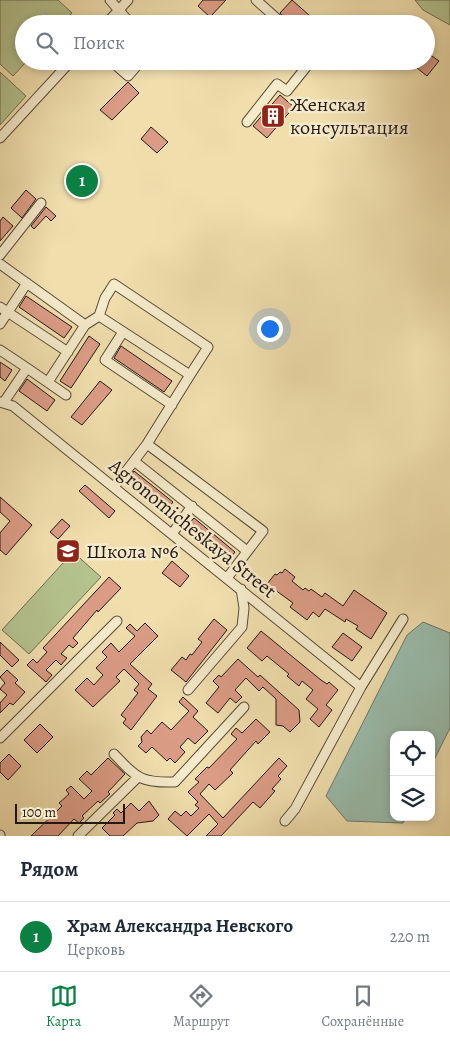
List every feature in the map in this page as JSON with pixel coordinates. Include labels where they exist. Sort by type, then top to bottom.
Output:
[{"type":"street","points":[[110,0],[123,15]]},
{"type":"street","points":[[114,15],[128,0]]},
{"type":"street","points":[[256,0],[274,15]]},
{"type":"street","points":[[0,138],[63,70]]},
{"type":"street","points":[[122,70],[128,76],[133,70]]},
{"type":"street","points":[[247,122],[278,84],[287,91],[304,70]]},
{"type":"street","points":[[0,255],[41,203]]},
{"type":"street","points":[[0,264],[85,325]]},
{"type":"street","points":[[0,324],[4,309],[27,283]]},
{"type":"street","points":[[48,382],[85,325],[99,316],[105,298],[114,284],[208,347],[147,444],[114,487]]},
{"type":"street","points":[[4,309],[68,352]]},
{"type":"street","points":[[99,316],[190,375]]},
{"type":"street","points":[[124,332],[105,360],[172,405]]},
{"type":"street","points":[[0,350],[66,395]]},
{"type":"street","points":[[2,402],[26,368]]},
{"type":"street","name":"Agronomicheskaya Street","points":[[2,402],[13,406],[361,687]]},
{"type":"street","points":[[147,444],[263,531],[227,578]]},
{"type":"street","points":[[134,461],[247,551]]},
{"type":"street","points":[[172,534],[192,506]]},
{"type":"street","points":[[188,690],[242,627],[241,589]]},
{"type":"street","points":[[285,821],[295,809],[361,687],[403,619]]},
{"type":"street","points":[[0,738],[117,621]]},
{"type":"street","points":[[114,754],[138,778],[157,782],[175,782],[244,707]]},
{"type":"street","points":[[78,836],[138,778]]},
{"type":"green space","points":[[0,0],[58,0],[72,13],[70,15],[15,15],[15,70],[19,70],[13,76],[0,64]]},
{"type":"green space","points":[[415,0],[450,0],[450,25],[435,15],[423,10]]},
{"type":"green space","points":[[0,72],[26,96],[0,125]]},
{"type":"green space","points":[[73,552],[101,577],[29,654],[2,630]]},
{"type":"shaded area","points":[[423,622],[450,633],[450,728],[435,758],[435,731],[390,731],[390,821],[404,821],[403,823],[347,821],[326,796],[407,635]]},
{"type":"building","points":[[203,0],[226,0],[212,15],[208,15],[198,6]]},
{"type":"building","points":[[292,0],[309,15],[282,15],[280,13]]},
{"type":"building","points":[[420,70],[432,70],[427,76]]},
{"type":"building","points":[[128,82],[139,93],[112,120],[100,110]]},
{"type":"building","name":"Женская консультация","points":[[280,95],[294,107],[267,138],[253,126]]},
{"type":"building","points":[[151,127],[168,142],[157,153],[141,139]]},
{"type":"building","points":[[76,170],[92,182],[82,194],[66,182]]},
{"type":"building","points":[[26,190],[36,199],[22,218],[11,208]]},
{"type":"building","points":[[46,207],[56,216],[51,221],[46,216],[34,229],[31,226]]},
{"type":"building","points":[[3,217],[13,226],[0,241],[0,221]]},
{"type":"building","points":[[26,296],[72,327],[64,338],[19,307]]},
{"type":"building","points":[[89,336],[100,344],[71,388],[60,381]]},
{"type":"building","points":[[121,346],[172,381],[164,392],[114,358]]},
{"type":"building","points":[[0,362],[12,370],[5,381],[0,377]]},
{"type":"building","points":[[27,379],[55,400],[47,411],[19,391]]},
{"type":"building","points":[[100,381],[112,390],[82,425],[71,417]]},
{"type":"building","points":[[134,471],[173,502],[165,512],[127,480]]},
{"type":"building","points":[[85,485],[115,511],[109,518],[79,491]]},
{"type":"building","points":[[0,497],[32,525],[6,555],[0,550],[0,533],[10,521],[0,512]]},
{"type":"building","points":[[194,518],[235,552],[226,563],[185,528]]},
{"type":"building","points":[[62,519],[70,526],[58,539],[50,532]]},
{"type":"building","points":[[172,561],[189,576],[180,587],[162,573]]},
{"type":"building","points":[[285,569],[295,577],[292,581],[303,590],[305,588],[309,591],[311,589],[322,597],[325,593],[343,606],[354,590],[387,613],[371,639],[356,629],[358,626],[346,619],[345,622],[325,609],[319,617],[313,612],[307,620],[290,607],[293,603],[267,584],[275,574],[282,573]]},
{"type":"building","points":[[109,577],[121,588],[98,612],[97,610],[73,638],[78,643],[73,648],[69,645],[61,654],[67,658],[61,665],[56,660],[46,670],[52,675],[46,682],[27,665],[33,659],[37,663],[47,652],[43,648]]},
{"type":"building","points":[[214,619],[227,630],[186,682],[171,670],[182,657],[186,660],[190,654],[192,655],[202,642],[198,639]]},
{"type":"building","points":[[145,623],[158,636],[130,664],[152,684],[148,689],[157,696],[131,730],[123,723],[126,719],[121,715],[138,693],[134,690],[139,684],[124,669],[116,677],[120,681],[93,707],[75,690],[87,678],[94,685],[103,675],[96,668],[107,657],[102,652],[111,643],[119,652],[135,636],[126,628],[130,624],[137,631]]},
{"type":"building","points":[[261,631],[321,680],[327,684],[329,682],[338,690],[326,705],[332,710],[319,727],[310,719],[318,709],[306,699],[313,690],[302,681],[299,686],[287,676],[289,674],[267,656],[262,661],[247,648]]},
{"type":"building","points":[[343,633],[362,647],[352,661],[332,647]]},
{"type":"building","points":[[0,642],[19,660],[12,667],[0,655]]},
{"type":"building","points":[[238,659],[258,677],[260,675],[299,710],[300,722],[290,732],[283,726],[276,725],[276,699],[263,687],[259,691],[246,678],[235,690],[242,697],[236,703],[230,698],[218,713],[206,703],[219,687],[213,681],[219,675],[221,677]]},
{"type":"building","points":[[7,670],[18,680],[15,683],[25,692],[13,705],[10,703],[0,713],[0,703],[7,695],[0,689],[5,683],[0,677]]},
{"type":"building","points":[[183,697],[198,711],[193,717],[208,731],[195,744],[188,738],[180,747],[185,752],[175,763],[170,758],[167,761],[152,747],[146,753],[138,746],[142,742],[141,737],[147,730],[151,734],[162,722],[171,730],[189,711],[179,702]]},
{"type":"building","points":[[256,719],[270,732],[258,744],[256,741],[230,770],[233,773],[215,790],[209,784],[200,794],[223,818],[279,758],[287,766],[278,776],[281,779],[272,789],[275,791],[260,808],[253,802],[221,836],[206,836],[218,824],[209,814],[187,836],[168,819],[175,811],[181,816],[186,811],[191,816],[199,808],[195,805],[198,802],[188,792],[199,782],[195,779],[207,767],[209,768],[237,739],[231,734],[236,728],[242,733]]},
{"type":"building","points":[[40,724],[53,737],[37,753],[24,740]]},
{"type":"building","points":[[9,754],[21,766],[8,780],[0,772],[0,763]]},
{"type":"building","points":[[108,758],[125,774],[108,792],[110,794],[100,803],[98,801],[82,816],[84,818],[79,823],[74,819],[58,836],[31,836],[62,806],[59,803],[69,794],[66,790],[71,786],[84,799],[92,791],[79,779],[87,771],[91,775]]},
{"type":"building","points":[[149,801],[159,815],[153,821],[137,823],[123,836],[110,836],[102,828],[115,815],[113,813],[117,809],[121,813],[131,803],[139,811]]},
{"type":"place","name":"Женская консультация","points":[[273,116]]},
{"type":"place","name":"Храм Александра Невского","points":[[82,181]]},
{"type":"place","name":"Школа №6","points":[[68,551]]}]
